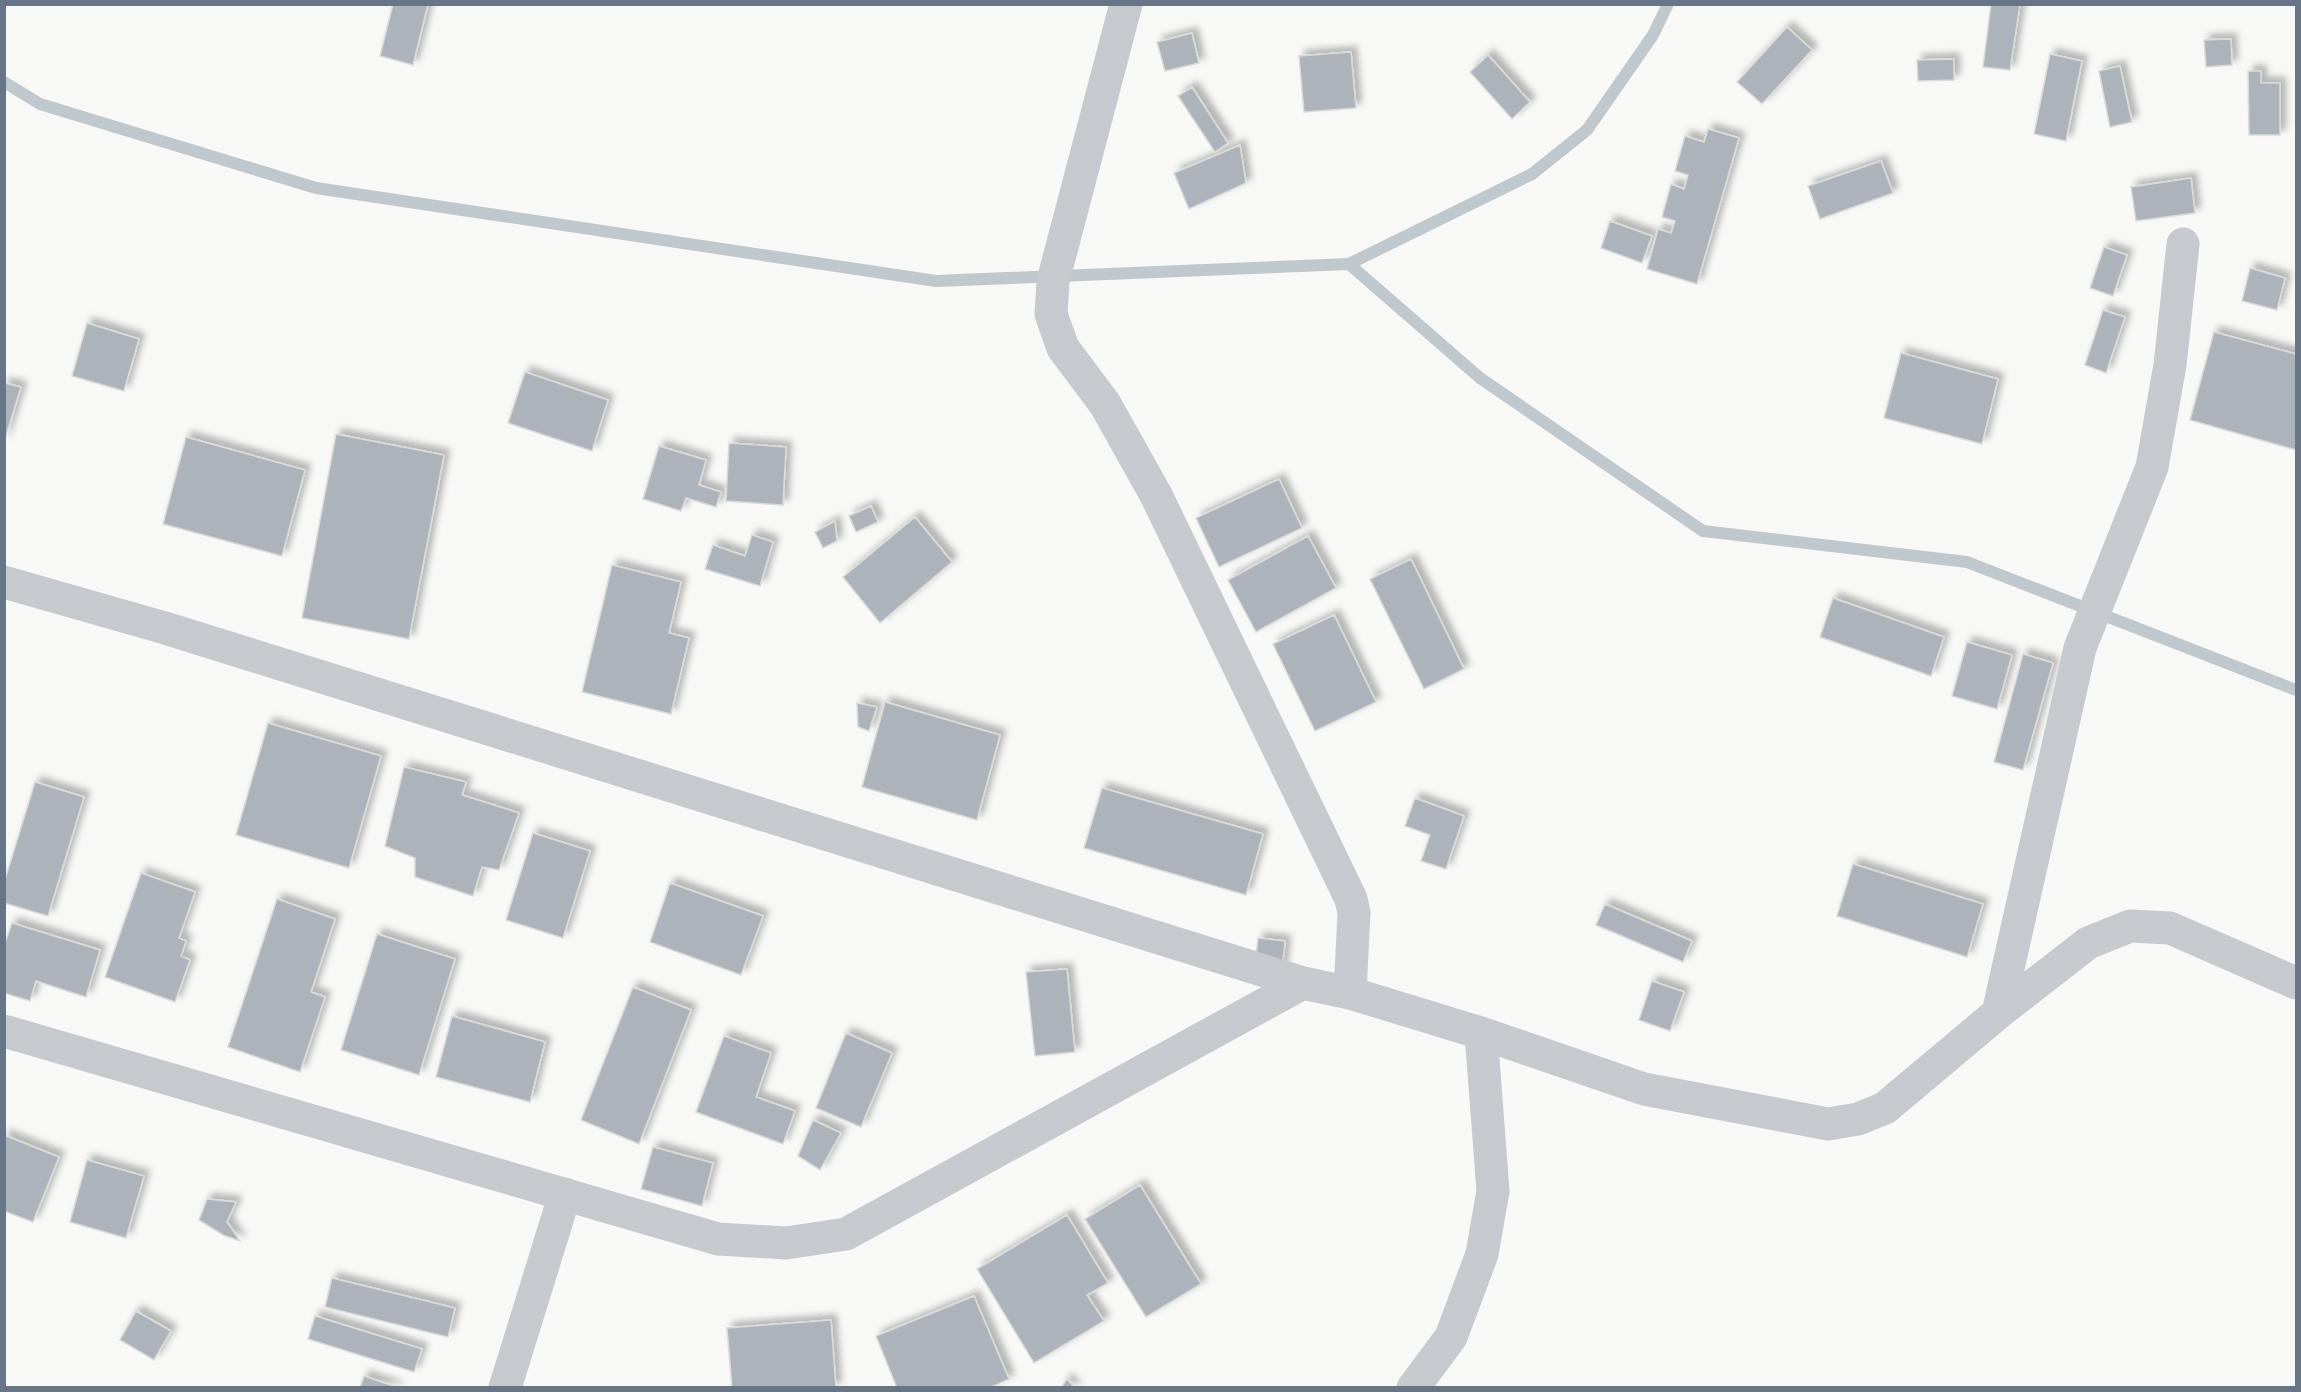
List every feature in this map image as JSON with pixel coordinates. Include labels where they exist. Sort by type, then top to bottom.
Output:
[{"type":"street","points":[[1126,4],[1053,281],[1051,314],[1063,348],[1105,404],[1156,495],[1351,899],[1354,913],[1350,993]]},
{"type":"street","points":[[1998,1012],[2080,648],[2152,467],[2170,365],[2183,244]]},
{"type":"street","points":[[4,582],[165,628],[1304,983],[1350,993],[1481,1033],[1644,1089],[1828,1124],[1858,1119],[1885,1108],[1998,1012],[2088,943],[2130,926],[2170,927],[2296,983]]},
{"type":"street","points":[[4,1030],[718,1239],[786,1244],[846,1234],[1304,983]]},
{"type":"street","points":[[1413,1388],[1451,1337],[1482,1254],[1493,1191],[1481,1033]]},
{"type":"street","points":[[505,1388],[565,1194]]},
{"type":"building","points":[[393,4],[428,4],[413,65],[380,56]]},
{"type":"building","points":[[1991,4],[2020,4],[2010,70],[1983,67]]},
{"type":"building","points":[[1787,27],[1812,50],[1762,104],[1737,82]]},
{"type":"building","points":[[1192,33],[1199,63],[1165,71],[1157,42]]},
{"type":"building","points":[[2231,39],[2232,65],[2206,67],[2204,40]]},
{"type":"building","points":[[1351,52],[1356,108],[1304,112],[1299,56]]},
{"type":"building","points":[[2050,54],[2082,61],[2066,141],[2034,134]]},
{"type":"building","points":[[1488,55],[1530,102],[1512,119],[1470,72]]},
{"type":"building","points":[[1954,59],[1954,80],[1918,81],[1917,60]]},
{"type":"building","points":[[2120,66],[2132,122],[2110,127],[2099,71]]},
{"type":"building","points":[[2248,71],[2261,71],[2261,83],[2280,83],[2280,135],[2249,135]]},
{"type":"building","points":[[1192,87],[1228,143],[1215,152],[1178,96]]},
{"type":"building","points":[[1708,129],[1739,138],[1697,284],[1647,269],[1658,229],[1671,233],[1675,221],[1662,217],[1671,184],[1684,189],[1688,175],[1675,171],[1685,136],[1704,142]]},
{"type":"building","points":[[1240,145],[1246,183],[1189,209],[1174,173]]},
{"type":"building","points":[[1881,161],[1893,193],[1820,219],[1808,186]]},
{"type":"building","points":[[2191,178],[2195,213],[2136,221],[2131,187]]},
{"type":"building","points":[[1610,221],[1652,236],[1642,263],[1601,248]]},
{"type":"building","points":[[2104,247],[2127,255],[2113,296],[2090,288]]},
{"type":"building","points":[[2250,268],[2285,278],[2277,310],[2242,301]]},
{"type":"building","points":[[2103,310],[2125,317],[2106,373],[2085,365]]},
{"type":"building","points":[[87,323],[139,339],[124,391],[72,376]]},
{"type":"building","points":[[2214,332],[2296,354],[2296,450],[2190,420]]},
{"type":"building","points":[[1901,353],[1998,379],[1982,444],[1884,418]]},
{"type":"building","points":[[525,372],[608,400],[592,451],[508,423]]},
{"type":"building","points":[[4,383],[21,387],[4,442]]},
{"type":"building","points":[[336,434],[444,455],[409,639],[302,618]]},
{"type":"building","points":[[186,437],[305,470],[282,556],[163,524]]},
{"type":"building","points":[[729,443],[786,447],[783,505],[726,501]]},
{"type":"building","points":[[659,446],[706,460],[699,485],[721,492],[716,507],[686,498],[681,511],[643,499]]},
{"type":"building","points":[[1279,479],[1302,528],[1219,567],[1196,518]]},
{"type":"building","points":[[871,506],[878,522],[856,532],[849,516]]},
{"type":"building","points":[[915,517],[952,562],[880,623],[843,577]]},
{"type":"building","points":[[835,521],[837,541],[823,548],[815,532]]},
{"type":"building","points":[[752,535],[773,542],[760,586],[705,569],[713,545],[745,556]]},
{"type":"building","points":[[1308,536],[1336,588],[1256,632],[1228,580]]},
{"type":"building","points":[[1411,559],[1464,669],[1424,689],[1370,579]]},
{"type":"building","points":[[612,565],[681,582],[669,633],[689,638],[671,714],[582,692]]},
{"type":"building","points":[[1833,598],[1944,637],[1931,676],[1820,637]]},
{"type":"building","points":[[1334,615],[1376,702],[1315,731],[1273,644]]},
{"type":"building","points":[[1967,642],[2012,655],[1997,709],[1952,696]]},
{"type":"building","points":[[2023,654],[2053,663],[2023,770],[1994,762]]},
{"type":"building","points":[[885,702],[1000,735],[977,820],[862,787]]},
{"type":"building","points":[[857,703],[877,707],[869,731],[858,727]]},
{"type":"building","points":[[268,723],[381,756],[349,868],[236,835]]},
{"type":"building","points":[[404,767],[466,782],[462,795],[519,813],[499,870],[482,867],[473,896],[415,877],[415,858],[385,846]]},
{"type":"building","points":[[35,782],[84,797],[48,916],[4,903],[4,883]]},
{"type":"building","points":[[1102,788],[1263,834],[1246,895],[1084,848]]},
{"type":"building","points":[[1415,798],[1464,816],[1446,869],[1421,861],[1430,835],[1405,826]]},
{"type":"building","points":[[533,833],[590,851],[563,938],[506,920]]},
{"type":"building","points":[[1853,864],[1983,904],[1967,957],[1837,916]]},
{"type":"building","points":[[141,873],[195,892],[179,938],[186,941],[181,956],[190,960],[175,1002],[105,977]]},
{"type":"building","points":[[670,883],[763,916],[741,975],[650,942]]},
{"type":"building","points":[[277,899],[335,919],[311,992],[325,997],[300,1072],[228,1047]]},
{"type":"building","points":[[1605,904],[1692,941],[1683,962],[1596,925]]},
{"type":"building","points":[[12,923],[100,950],[86,997],[36,981],[30,1001],[4,993],[4,946]]},
{"type":"building","points":[[377,934],[455,959],[419,1075],[341,1050]]},
{"type":"building","points":[[1258,938],[1285,941],[1282,969],[1255,967]]},
{"type":"building","points":[[1067,969],[1075,1052],[1035,1056],[1026,972]]},
{"type":"building","points":[[1652,981],[1684,992],[1670,1031],[1639,1020]]},
{"type":"building","points":[[633,987],[691,1010],[639,1144],[581,1120]]},
{"type":"building","points":[[452,1016],[545,1042],[530,1102],[436,1077]]},
{"type":"building","points":[[846,1033],[892,1053],[861,1127],[816,1108]]},
{"type":"building","points":[[724,1036],[771,1053],[756,1097],[795,1111],[783,1144],[696,1112]]},
{"type":"building","points":[[813,1120],[841,1133],[820,1170],[798,1156]]},
{"type":"building","points":[[4,1135],[59,1157],[33,1222],[4,1211]]},
{"type":"building","points":[[653,1147],[713,1163],[702,1206],[641,1189]]},
{"type":"building","points":[[87,1160],[144,1176],[126,1238],[70,1222]]},
{"type":"building","points":[[1140,1185],[1201,1284],[1146,1317],[1085,1219]]},
{"type":"building","points":[[207,1199],[236,1202],[227,1222],[240,1241],[223,1235],[199,1220]]},
{"type":"building","points":[[1067,1215],[1108,1283],[1087,1295],[1104,1321],[1034,1363],[977,1269]]},
{"type":"building","points":[[332,1278],[455,1308],[448,1337],[325,1307]]},
{"type":"building","points":[[974,1296],[1009,1379],[989,1388],[897,1388],[876,1336]]},
{"type":"building","points":[[136,1311],[171,1331],[154,1360],[120,1340]]},
{"type":"building","points":[[315,1316],[422,1349],[414,1372],[308,1339]]},
{"type":"building","points":[[831,1320],[836,1388],[732,1388],[727,1328]]},
{"type":"building","points":[[364,1376],[399,1388],[360,1388]]},
{"type":"building","points":[[1067,1379],[1075,1388],[1061,1388]]},
{"type":"waterway","points":[[4,82],[40,104],[316,188],[936,281],[1349,264],[1532,174],[1587,130],[1653,35],[1668,4]]},
{"type":"waterway","points":[[1349,264],[1480,378],[1703,531],[1967,562],[2296,690]]}]
